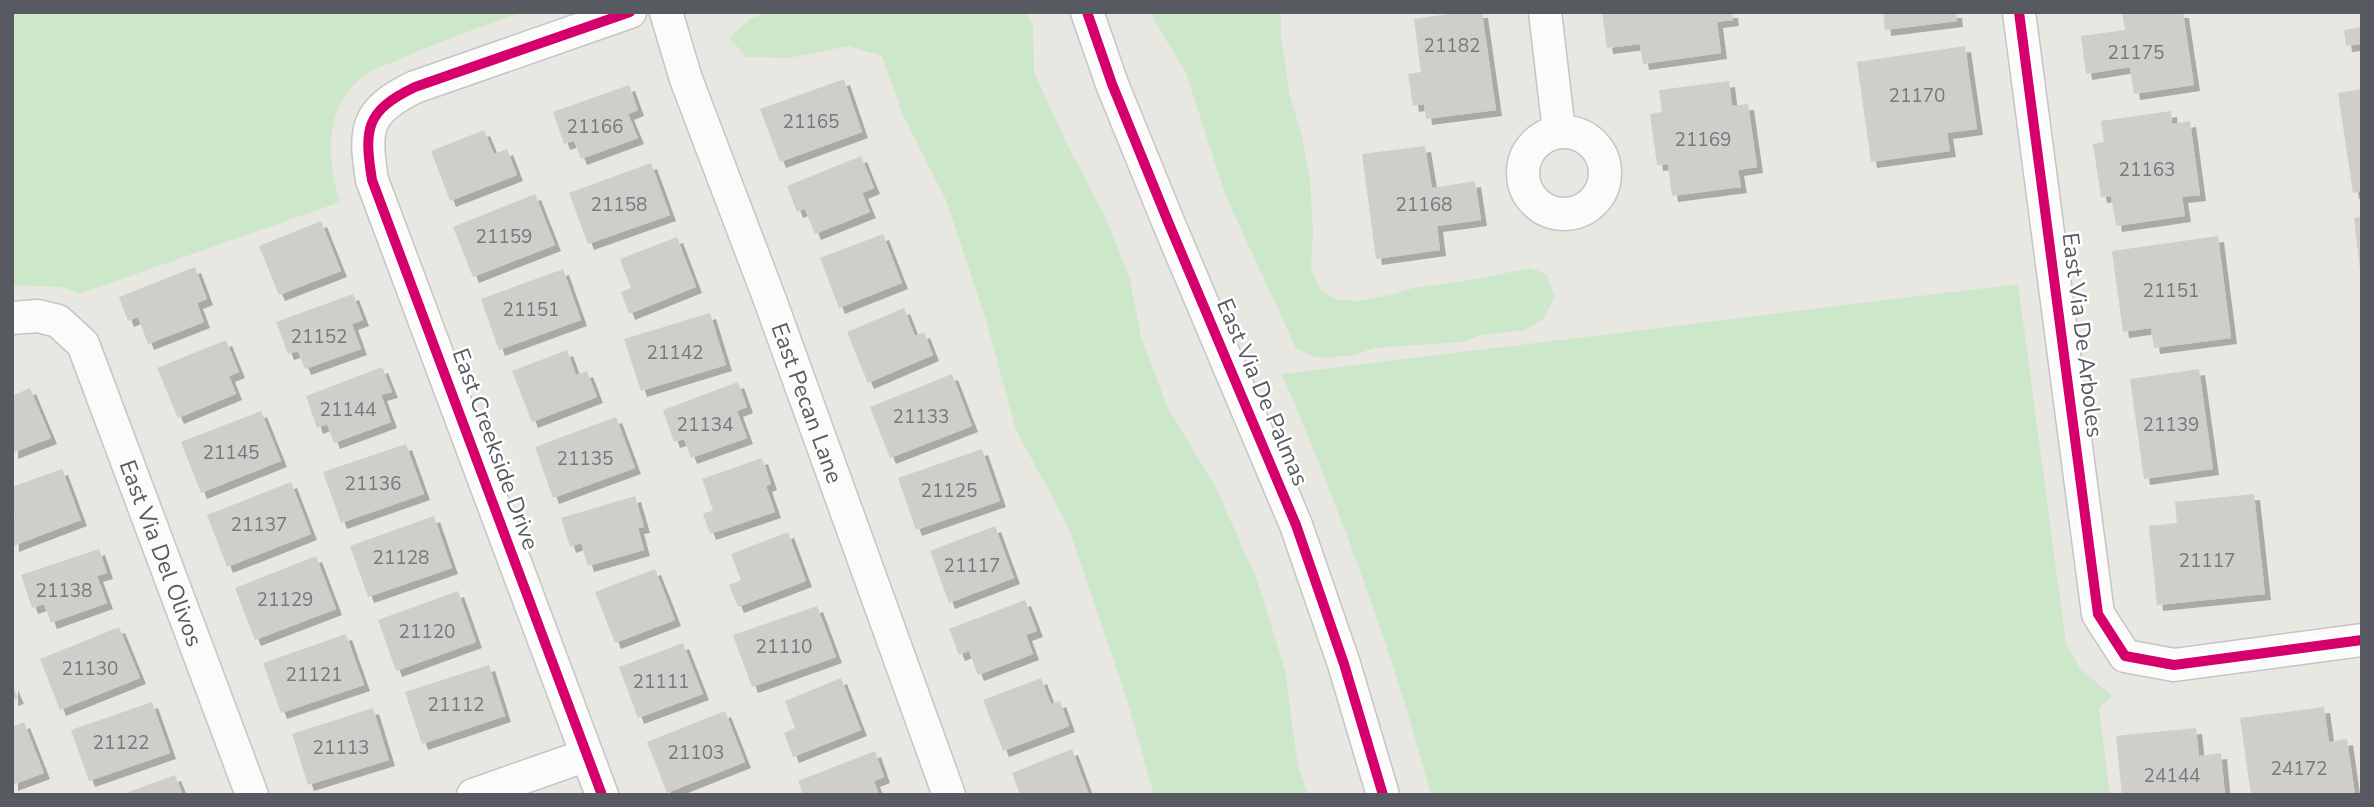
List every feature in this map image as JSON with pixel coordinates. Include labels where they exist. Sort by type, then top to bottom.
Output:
[{"type":"street","name":"East Creekside Drive","points":[[603,795],[372,180],[367,145],[375,115],[391,99],[415,87],[630,12]]},
{"type":"street","name":"East Pecan Lane","points":[[666,12],[686,79],[770,300],[949,795]]},
{"type":"street","name":"East Via De Palmas","points":[[1087,12],[1112,84],[1168,224],[1296,525],[1344,664],[1383,795]]},
{"type":"street","points":[[1545,12],[1559,131]]},
{"type":"street","name":"East Via De Arboles","points":[[2019,12],[2098,614],[2125,656],[2174,665],[2362,640]]},
{"type":"street","name":"East Via Del Olivos","points":[[12,318],[38,316],[58,321],[83,344],[252,795]]},
{"type":"street","points":[[473,795],[587,755]]},
{"type":"green space","points":[[12,12],[523,12],[428,47],[374,69],[362,77],[341,104],[332,135],[332,169],[340,202],[79,294],[62,287],[12,285]]},
{"type":"green space","points":[[774,12],[1024,12],[1033,24],[1034,72],[1068,146],[1105,216],[1130,280],[1142,340],[1167,406],[1216,488],[1257,580],[1285,670],[1298,766],[1308,795],[1154,795],[1127,700],[1068,526],[1016,430],[986,320],[946,200],[903,115],[882,56],[848,46],[789,58],[747,57],[729,38],[751,18]]},
{"type":"green space","points":[[1153,12],[1281,12],[1281,35],[1289,92],[1302,136],[1310,180],[1313,231],[1311,268],[1320,289],[1337,300],[1356,301],[1530,268],[1547,274],[1555,297],[1543,319],[1525,330],[1481,335],[1462,342],[1374,348],[1354,355],[1326,358],[1311,356],[1296,348],[1226,197],[1186,73],[1154,20]]},
{"type":"green space","points":[[2018,284],[2066,644],[2080,668],[2112,696],[2099,708],[2110,795],[1431,795],[1400,688],[1364,582],[1282,374]]},
{"type":"building","points":[[1482,12],[1496,110],[1426,119],[1424,104],[1413,106],[1408,74],[1421,72],[1414,19]]},
{"type":"building","points":[[1602,12],[1732,12],[1733,20],[1717,22],[1721,53],[1643,64],[1640,44],[1607,48]]},
{"type":"building","points":[[1883,12],[1956,12],[1957,21],[1885,30]]},
{"type":"building","points":[[2122,12],[2183,12],[2194,85],[2134,94],[2130,67],[2086,74],[2081,36],[2125,30]]},
{"type":"building","points":[[2362,27],[2362,44],[2346,46],[2344,30]]},
{"type":"building","points":[[1965,46],[1977,129],[1947,133],[1950,151],[1871,162],[1857,62]]},
{"type":"building","points":[[844,79],[862,132],[780,162],[760,109]]},
{"type":"building","points":[[1729,81],[1732,106],[1748,104],[1757,167],[1738,170],[1741,187],[1672,196],[1668,164],[1657,165],[1650,114],[1662,112],[1659,90]]},
{"type":"building","points":[[629,85],[638,110],[628,114],[638,138],[581,159],[574,141],[564,144],[553,112]]},
{"type":"building","points":[[2362,89],[2362,191],[2353,193],[2338,93]]},
{"type":"building","points":[[2171,111],[2172,124],[2190,121],[2200,195],[2182,197],[2185,216],[2116,226],[2111,196],[2101,197],[2093,144],[2104,142],[2101,121]]},
{"type":"building","points":[[484,130],[494,154],[507,149],[517,175],[450,201],[431,151]]},
{"type":"building","points":[[1425,146],[1432,188],[1475,181],[1481,220],[1437,226],[1440,250],[1376,259],[1362,154]]},
{"type":"building","points":[[861,156],[874,188],[862,193],[870,212],[815,234],[805,209],[797,212],[787,186]]},
{"type":"building","points":[[651,163],[670,215],[588,244],[569,193]]},
{"type":"building","points":[[535,194],[555,245],[473,277],[453,227]]},
{"type":"building","points":[[2362,217],[2362,270],[2360,270],[2354,218]]},
{"type":"building","points":[[321,221],[341,271],[279,295],[259,246]]},
{"type":"building","points":[[883,234],[902,283],[839,308],[820,258]]},
{"type":"building","points":[[2218,236],[2231,338],[2154,348],[2151,328],[2123,332],[2112,251]]},
{"type":"building","points":[[677,237],[696,287],[629,314],[621,292],[631,288],[620,259]]},
{"type":"building","points":[[195,267],[207,299],[197,303],[204,322],[148,344],[138,317],[128,321],[119,297]]},
{"type":"building","points":[[563,269],[581,320],[499,350],[481,299]]},
{"type":"building","points":[[353,294],[363,320],[352,324],[361,349],[305,369],[298,351],[288,354],[276,322]]},
{"type":"building","points":[[904,308],[915,336],[924,332],[933,355],[868,383],[847,332]]},
{"type":"building","points":[[710,313],[726,365],[641,391],[624,339]]},
{"type":"building","points":[[226,340],[239,372],[229,376],[236,394],[178,418],[157,368]]},
{"type":"building","points":[[567,350],[576,375],[587,371],[597,397],[532,422],[512,371]]},
{"type":"building","points":[[382,367],[392,392],[381,395],[391,422],[334,443],[327,424],[317,428],[306,396]]},
{"type":"building","points":[[2199,369],[2213,469],[2144,479],[2130,379]]},
{"type":"building","points":[[952,374],[972,426],[890,458],[870,407]]},
{"type":"building","points":[[738,382],[747,407],[737,411],[747,438],[691,458],[684,439],[674,442],[663,410]]},
{"type":"building","points":[[30,388],[51,438],[12,453],[12,396]]},
{"type":"building","points":[[261,411],[281,461],[201,493],[181,442]]},
{"type":"building","points":[[616,417],[635,468],[553,498],[535,447]]},
{"type":"building","points":[[406,444],[424,494],[341,523],[323,472]]},
{"type":"building","points":[[982,449],[1000,501],[916,530],[898,478]]},
{"type":"building","points":[[762,458],[771,484],[766,486],[775,512],[710,534],[703,514],[713,510],[702,479]]},
{"type":"building","points":[[62,469],[81,520],[13,546],[12,520],[15,519],[12,511],[12,487]]},
{"type":"building","points":[[291,482],[311,534],[227,567],[207,515]]},
{"type":"building","points":[[2254,494],[2265,594],[2157,605],[2149,526],[2177,523],[2175,502]]},
{"type":"building","points":[[635,496],[644,527],[638,528],[644,550],[588,566],[581,543],[570,547],[561,518]]},
{"type":"building","points":[[434,516],[452,568],[368,597],[350,546]]},
{"type":"building","points":[[995,526],[1014,578],[949,603],[930,551]]},
{"type":"building","points":[[788,532],[806,581],[738,607],[729,585],[741,580],[731,554]]},
{"type":"building","points":[[99,549],[107,573],[97,576],[107,603],[51,623],[44,604],[32,608],[21,575]]},
{"type":"building","points":[[316,556],[336,609],[255,640],[235,588]]},
{"type":"building","points":[[655,569],[675,620],[615,643],[595,592]]},
{"type":"building","points":[[458,591],[476,642],[396,671],[378,620]]},
{"type":"building","points":[[1025,600],[1037,631],[1026,635],[1033,654],[978,675],[969,651],[959,655],[949,629]]},
{"type":"building","points":[[817,606],[836,657],[752,687],[733,635]]},
{"type":"building","points":[[119,627],[140,678],[60,710],[40,659]]},
{"type":"building","points":[[346,634],[364,685],[281,713],[263,663]]},
{"type":"building","points":[[683,643],[703,694],[638,718],[619,667]]},
{"type":"building","points":[[489,665],[505,716],[422,744],[405,692]]},
{"type":"building","points":[[841,678],[861,730],[793,757],[784,733],[795,728],[785,701]]},
{"type":"building","points":[[1041,678],[1051,704],[1060,701],[1069,726],[1003,751],[983,700]]},
{"type":"building","points":[[12,684],[18,698],[12,700]]},
{"type":"building","points":[[152,702],[170,753],[89,781],[71,730]]},
{"type":"building","points":[[2324,707],[2329,742],[2347,739],[2355,795],[2251,795],[2240,718]]},
{"type":"building","points":[[373,708],[389,760],[308,785],[292,734]]},
{"type":"building","points":[[725,711],[745,762],[667,793],[647,742]]},
{"type":"building","points":[[24,722],[44,773],[12,785],[12,727]]},
{"type":"building","points":[[2196,728],[2199,756],[2221,753],[2225,795],[2122,795],[2116,736]]},
{"type":"building","points":[[1072,749],[1089,795],[1020,795],[1012,773]]},
{"type":"building","points":[[875,751],[884,777],[874,781],[879,795],[803,795],[798,781]]},
{"type":"building","points":[[175,775],[183,795],[123,795],[123,794]]},
{"type":"cycle path","points":[[602,795],[372,180],[368,147],[369,134],[377,114],[386,104],[415,87],[630,12]]},
{"type":"cycle path","points":[[1087,12],[1112,84],[1169,224],[1296,525],[1344,664],[1383,795]]},
{"type":"cycle path","points":[[2019,12],[2098,614],[2125,656],[2174,665],[2362,640]]}]
